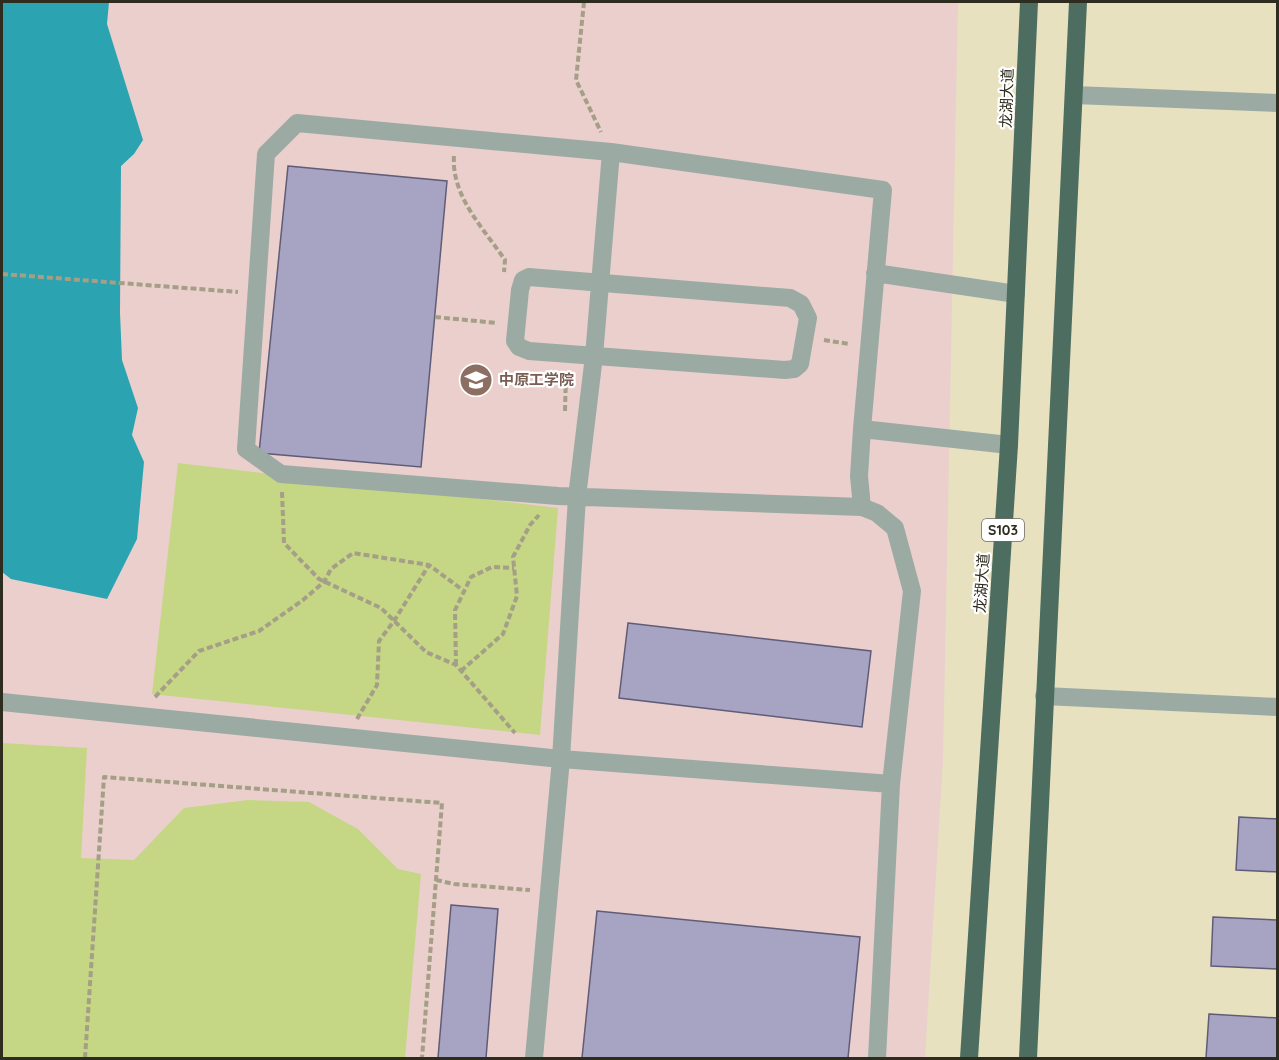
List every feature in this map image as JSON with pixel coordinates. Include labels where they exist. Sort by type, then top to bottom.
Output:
[{"type":"highway","name":"龙湖大道","points":[[969,1059],[1009,445],[1029,2]]},
{"type":"highway","points":[[1028,1059],[1078,2]]},
{"type":"street","points":[[1074,95],[1278,103]]},
{"type":"street","points":[[862,507],[859,476],[862,429],[883,190],[611,152],[297,123],[266,154],[246,449],[281,474],[558,496],[862,507],[877,513],[895,528],[912,591],[891,784],[877,1059]]},
{"type":"street","points":[[534,1059],[561,759],[577,497],[594,356],[611,152]]},
{"type":"street","points":[[875,273],[1016,294]]},
{"type":"street","points":[[529,277],[790,298],[801,304],[808,318],[800,364],[794,369],[785,370],[529,351],[519,347],[515,341],[516,323],[520,290],[523,280],[529,277]]},
{"type":"street","points":[[862,429],[1009,445]]},
{"type":"street","points":[[1044,696],[1278,707]]},
{"type":"street","points":[[2,702],[534,757],[891,784]]},
{"type":"path","points":[[584,2],[576,80],[611,152]]},
{"type":"path","points":[[2,274],[257,293]]},
{"type":"path","points":[[435,317],[516,323]]},
{"type":"path","points":[[805,338],[868,346]]},
{"type":"path","points":[[281,474],[284,543],[319,579],[381,608],[426,652],[456,665],[534,757]]},
{"type":"path","points":[[461,670],[503,634],[517,596],[513,557],[530,525],[558,496]]},
{"type":"path","points":[[137,716],[199,651],[259,631],[324,582],[331,569],[353,553],[429,565],[464,591]]},
{"type":"path","points":[[346,738],[377,685],[379,641],[429,565]]},
{"type":"path","points":[[456,665],[455,610],[471,577],[492,567],[514,568]]},
{"type":"path","points":[[85,1059],[104,777],[442,803],[422,1059]]},
{"type":"path","points":[[436,880],[454,884],[549,892]]},
{"type":"shaded area","name":"中原工学院","points":[[2,2],[958,2],[943,759],[925,1058],[2,1058]]},
{"type":"green space","points":[[178,463],[558,508],[540,735],[152,694]]},
{"type":"green space","points":[[2,743],[87,748],[81,858],[134,860],[184,808],[248,800],[309,802],[358,829],[398,869],[421,874],[405,1058],[2,1058]]},
{"type":"water","points":[[2,2],[109,2],[107,24],[143,140],[134,154],[121,166],[120,313],[122,360],[138,408],[132,435],[144,462],[137,539],[107,599],[11,579],[2,572]]},
{"type":"building","points":[[288,166],[447,181],[421,467],[259,453]]},
{"type":"building","points":[[628,623],[871,651],[862,727],[619,698]]},
{"type":"building","points":[[1239,817],[1278,819],[1278,872],[1236,870]]},
{"type":"building","points":[[451,905],[498,909],[486,1058],[438,1058]]},
{"type":"building","points":[[597,911],[860,937],[848,1058],[582,1058]]},
{"type":"building","points":[[1213,917],[1278,920],[1278,969],[1211,966]]},
{"type":"building","points":[[1209,1014],[1278,1018],[1278,1058],[1206,1058]]},
{"type":"place","name":"中原工学院","points":[[476,380]]}]
